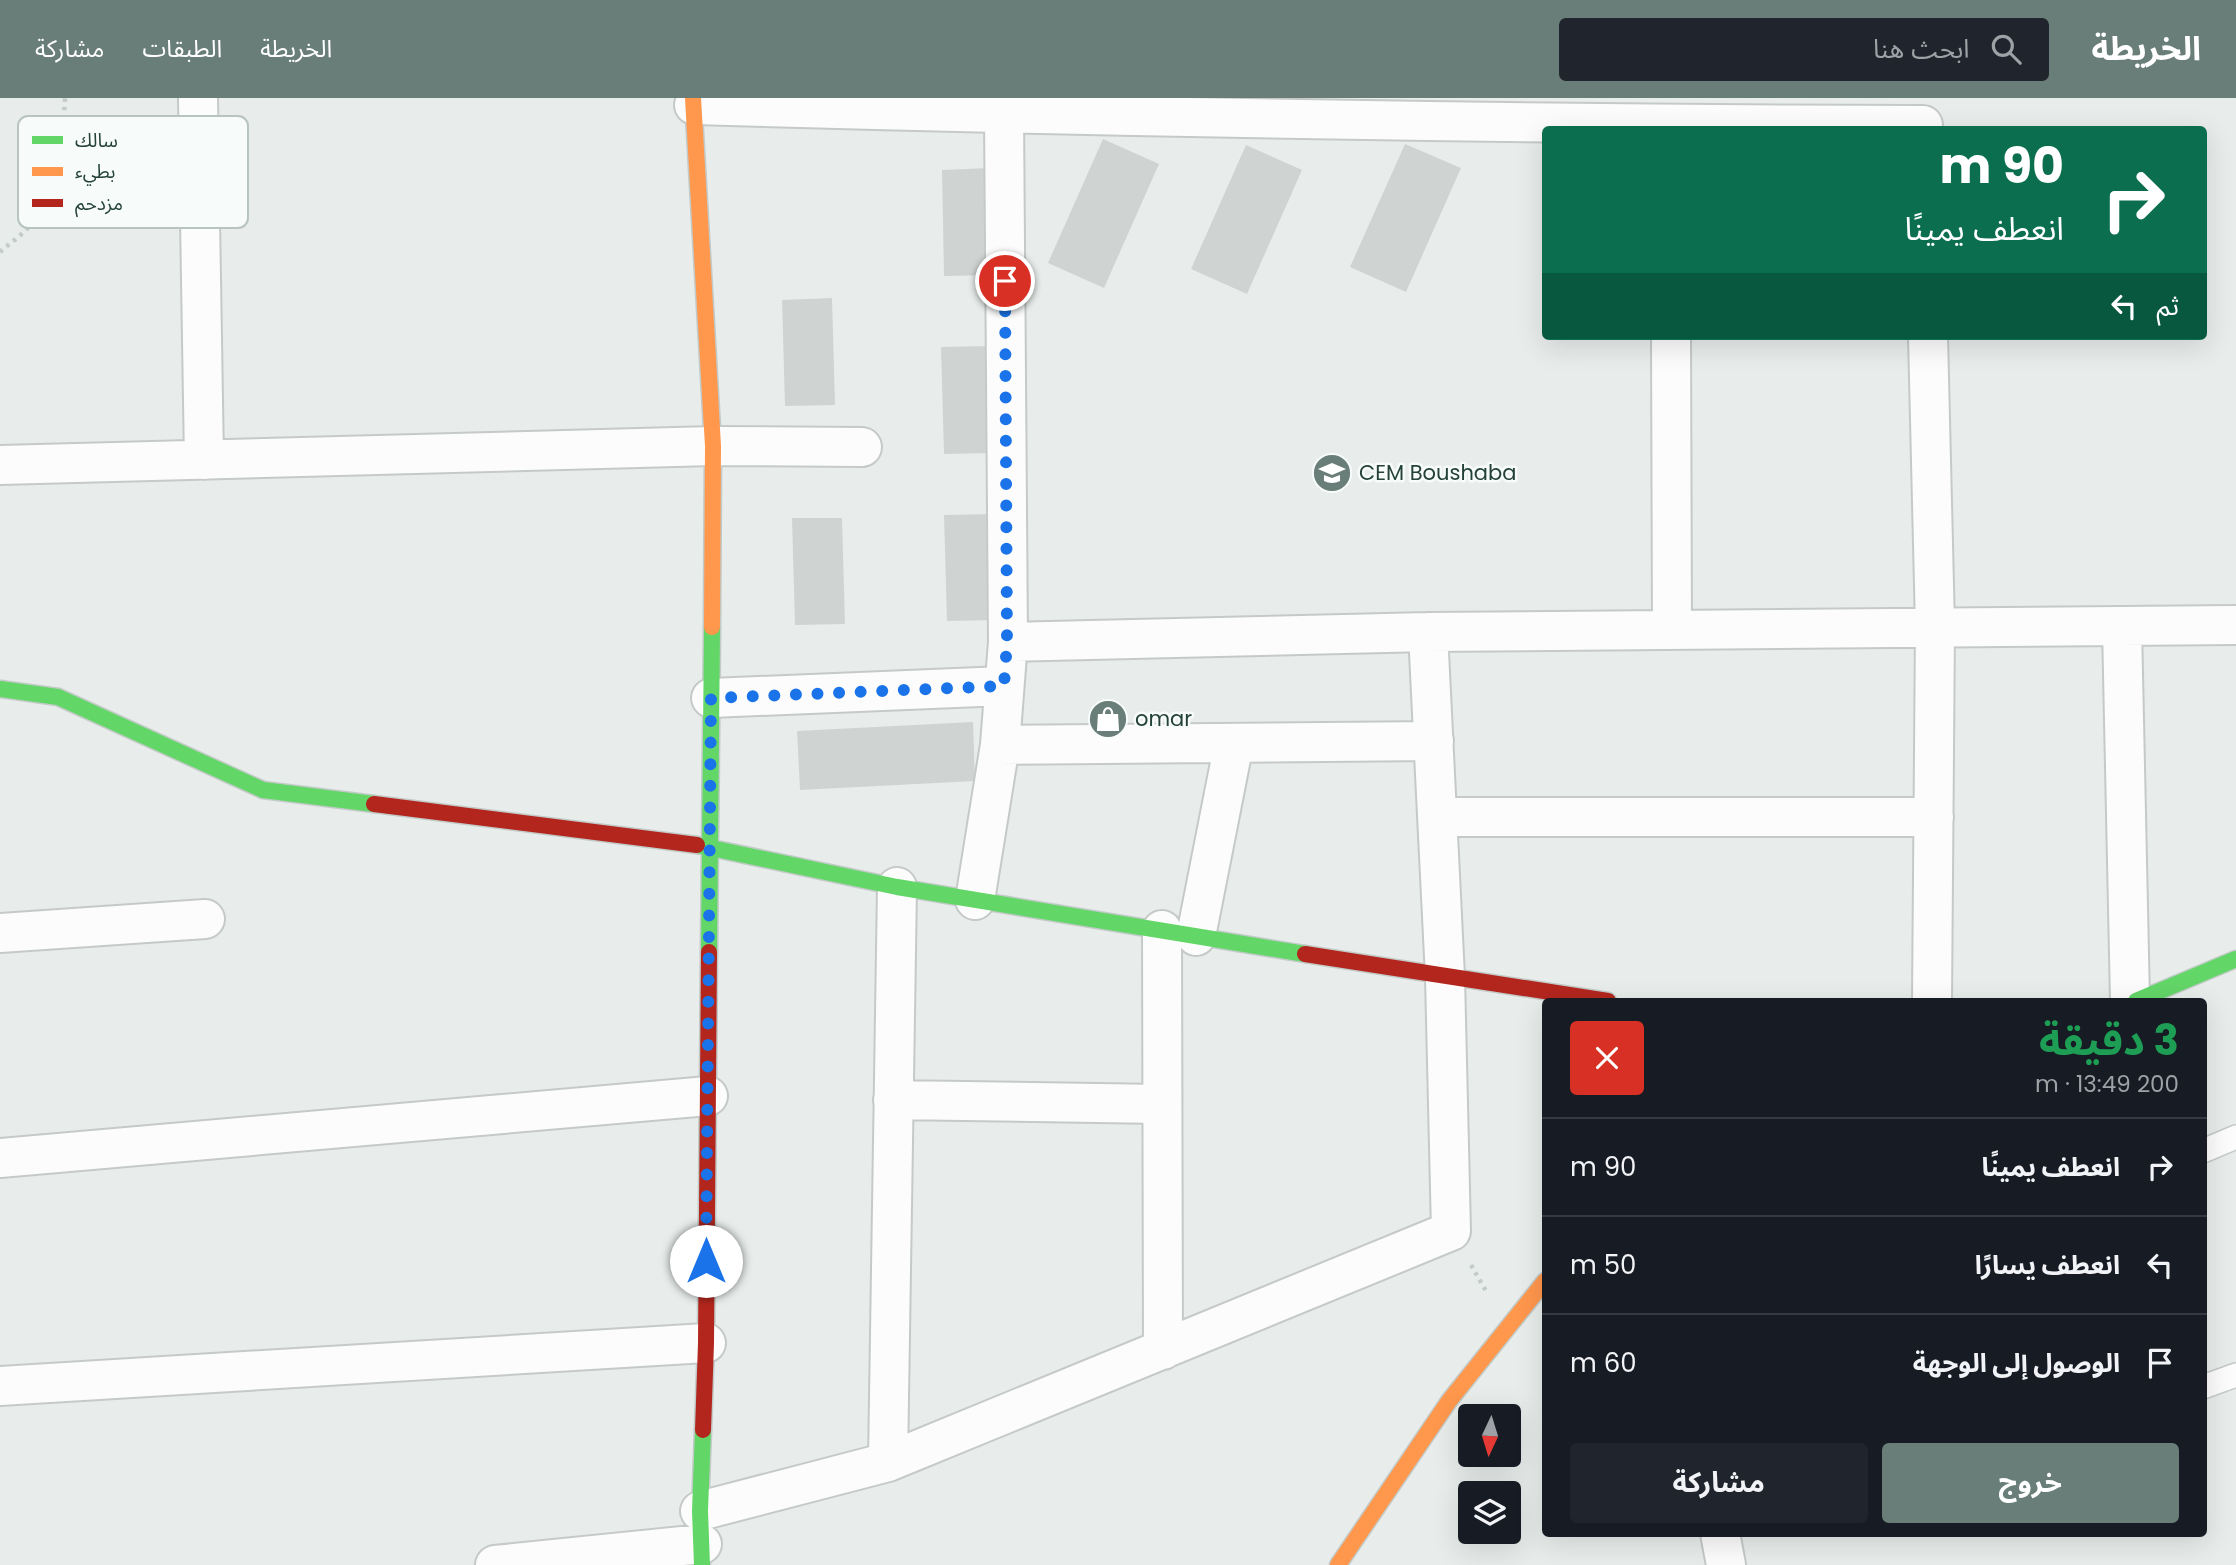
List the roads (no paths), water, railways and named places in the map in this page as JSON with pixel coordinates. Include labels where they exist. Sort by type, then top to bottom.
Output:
[{"type":"street","points":[[198,98],[198,116]]},
{"type":"street","points":[[701,1540],[706,1343],[713,446],[693,102],[1004,114],[1923,118]]},
{"type":"street","points":[[975,900],[1000,745],[1007,642],[1004,114]]},
{"type":"street","points":[[200,228],[204,460]]},
{"type":"street","points":[[1671,340],[1672,629]]},
{"type":"street","points":[[1928,340],[1936,627],[1932,998]]},
{"type":"street","points":[[0,465],[713,446],[862,447]]},
{"type":"street","points":[[1007,642],[1428,632],[2236,625]]},
{"type":"street","points":[[2122,626],[2130,998]]},
{"type":"street","points":[[495,1565],[701,1540],[1451,1231],[1445,978],[1428,632]]},
{"type":"street","points":[[711,698],[1004,686]]},
{"type":"street","points":[[0,689],[58,698],[108,718],[263,790],[710,847],[897,887],[1445,978],[1587,998]]},
{"type":"street","points":[[1000,745],[1434,741]]},
{"type":"street","points":[[1163,1350],[1162,1104],[1179,933],[1234,743]]},
{"type":"street","points":[[1438,817],[1934,817]]},
{"type":"street","points":[[888,1462],[897,887]]},
{"type":"street","points":[[0,933],[205,919]]},
{"type":"street","points":[[2143,998],[2236,959]]},
{"type":"street","points":[[0,1158],[708,1096]]},
{"type":"street","points":[[893,1100],[1162,1104]]},
{"type":"street","points":[[1338,1565],[1449,1401],[1542,1285]]},
{"type":"street","points":[[0,1386],[706,1343]]},
{"type":"street","points":[[1721,1537],[1726,1565]]},
{"type":"lane","points":[[2207,1149],[2236,1138]]},
{"type":"lane","points":[[2207,1386],[2236,1375]]},
{"type":"place","name":"CEM Boushaba","points":[[1332,473]]},
{"type":"place","name":"omar","points":[[1108,719]]}]
